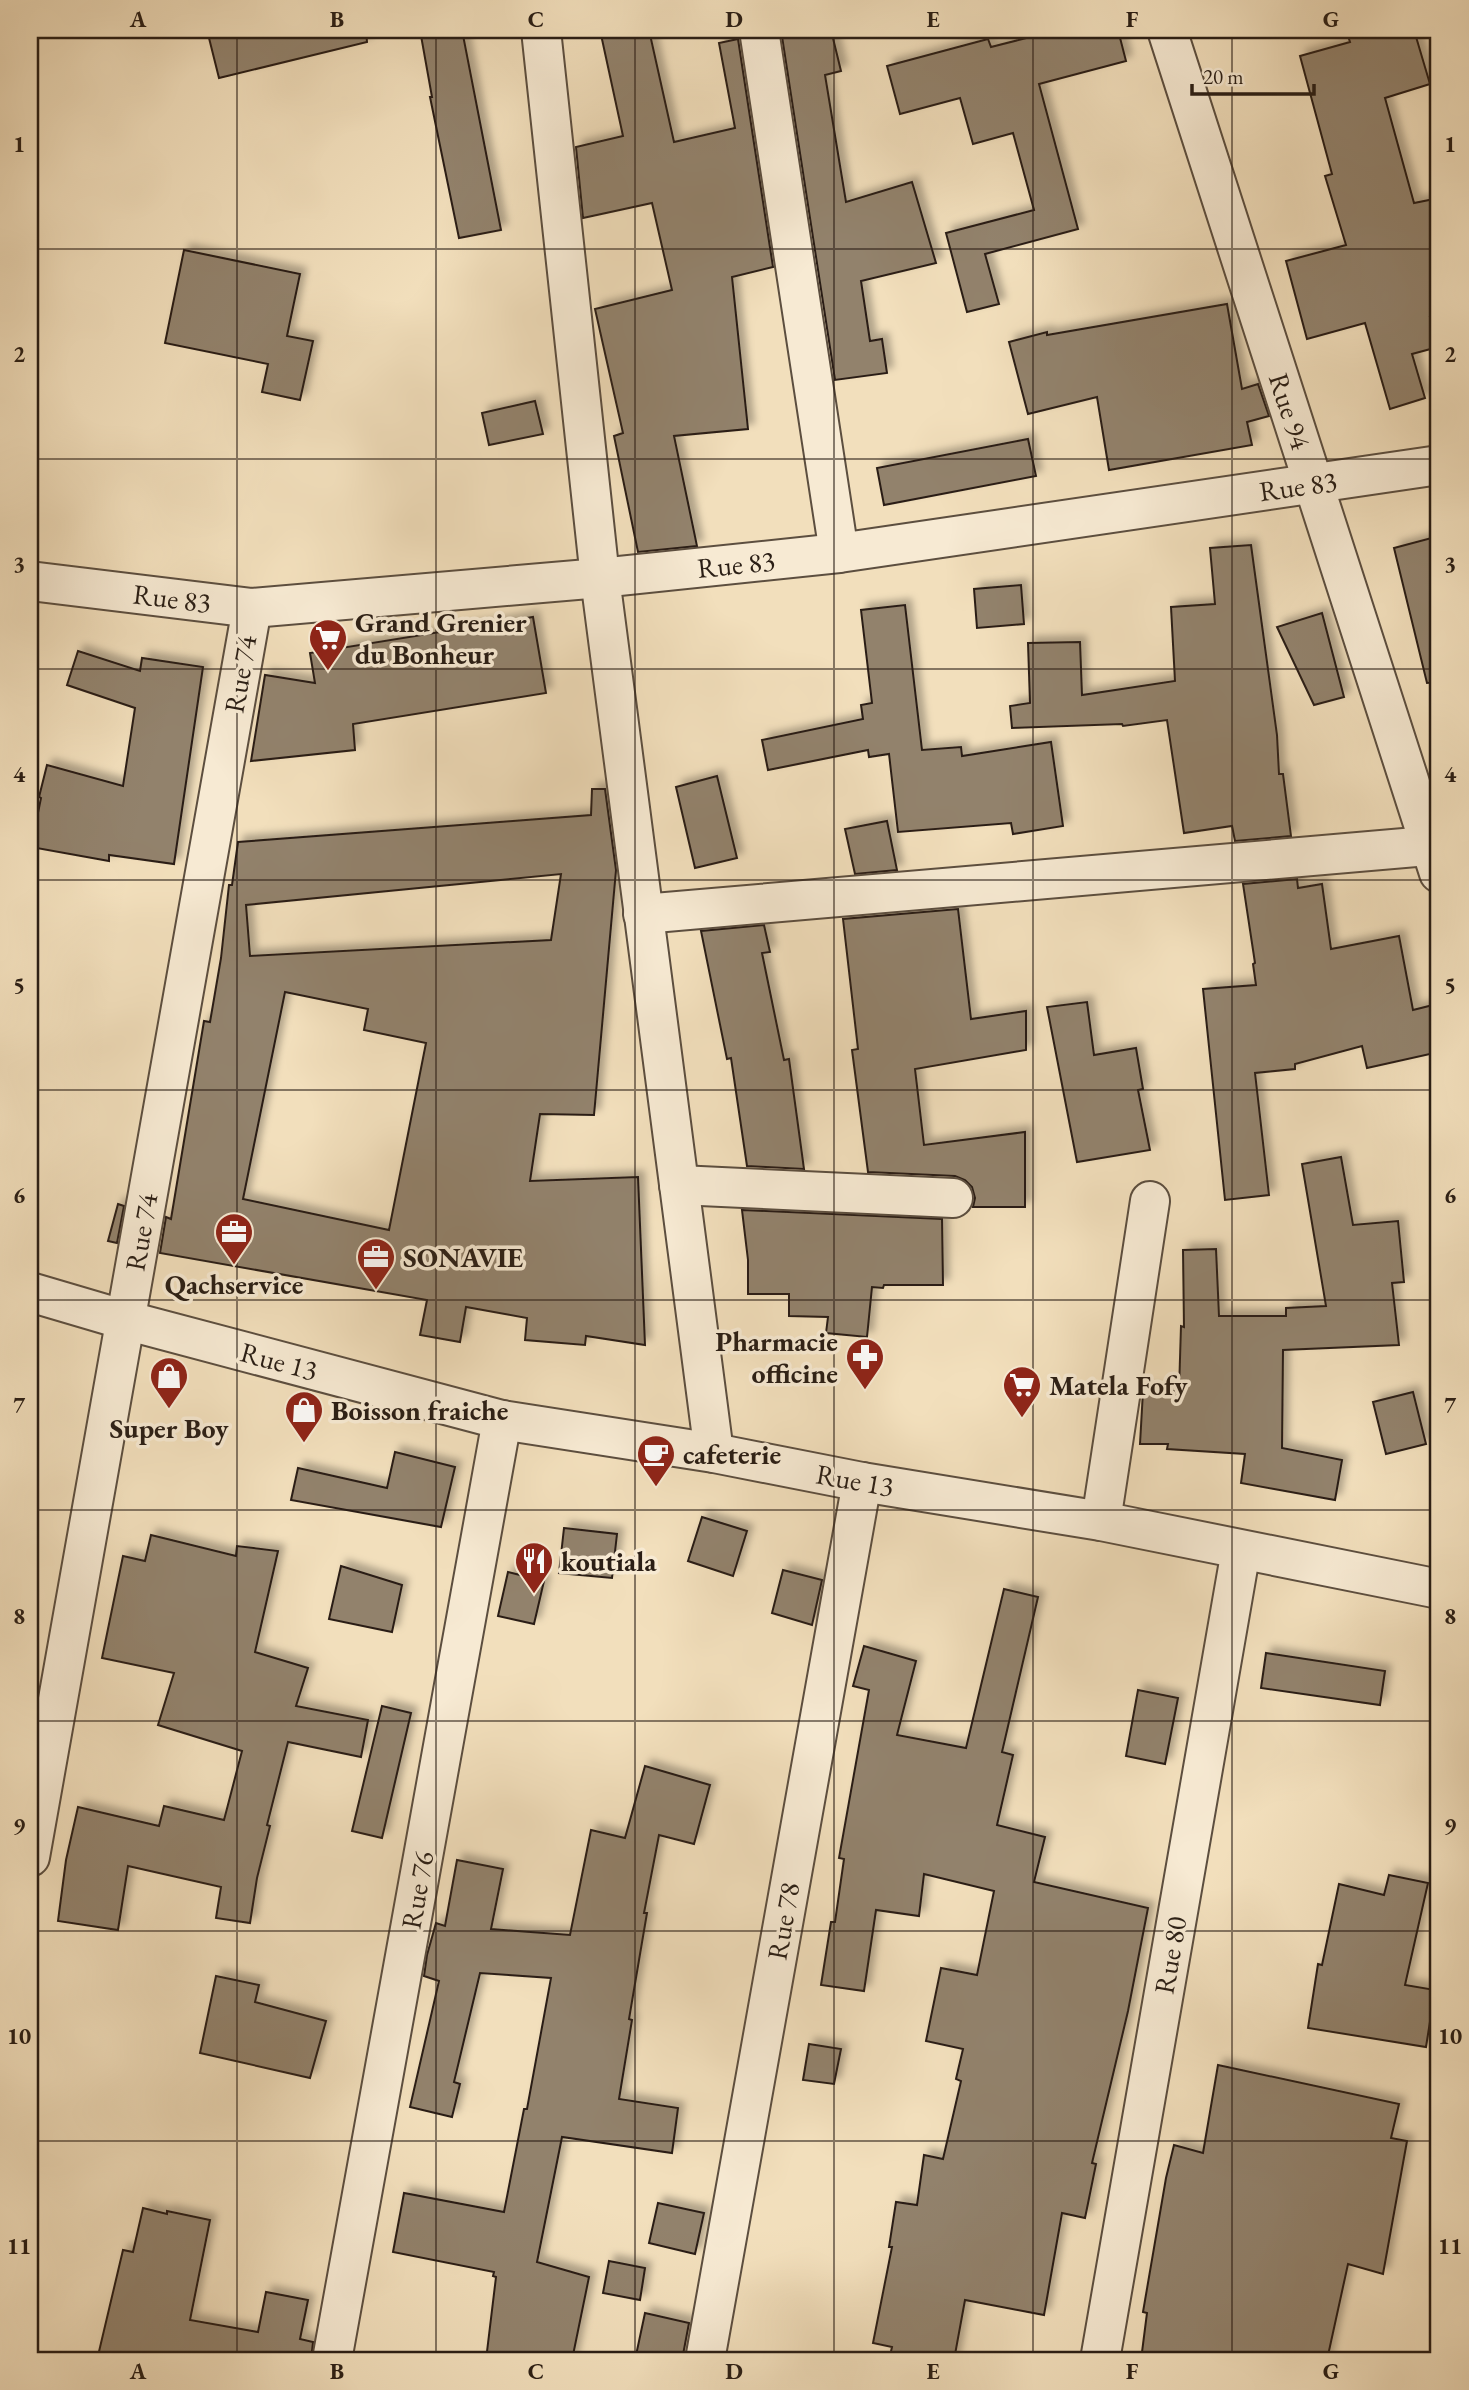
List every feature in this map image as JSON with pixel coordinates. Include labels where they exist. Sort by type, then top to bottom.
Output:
[{"type":"street","points":[[541,30],[600,578],[713,1453]]},
{"type":"street","points":[[759,30],[839,553]]},
{"type":"street","name":"Rue 94","points":[[1167,30],[1436,855]]},
{"type":"street","name":"Rue 83","points":[[30,581],[252,608],[600,578],[839,553],[1439,465]]},
{"type":"street","name":"Rue 74","points":[[30,1857],[252,608]]},
{"type":"street","points":[[643,914],[1436,855]]},
{"type":"street","points":[[679,1185],[953,1198]]},
{"type":"street","points":[[1101,1521],[1150,1201]]},
{"type":"street","name":"Rue 13","points":[[30,1292],[125,1320],[502,1420],[713,1453],[862,1482],[1101,1521],[1439,1589]]},
{"type":"street","name":"Rue 76","points":[[332,2360],[502,1420]]},
{"type":"street","name":"Rue 78","points":[[705,2360],[862,1482]]},
{"type":"street","name":"Rue 80","points":[[1100,2360],[1241,1550]]},
{"type":"building","points":[[207,30],[366,30],[367,42],[219,78]]},
{"type":"building","points":[[420,30],[462,30],[501,230],[459,238],[430,97]]},
{"type":"building","points":[[600,30],[649,30],[674,142],[735,128],[719,43],[738,39],[773,267],[732,277],[748,429],[674,436],[697,546],[638,552],[614,436],[623,433],[595,309],[672,290],[652,203],[583,218],[576,147],[623,136]]},
{"type":"building","points":[[781,30],[831,30],[841,71],[825,75],[846,202],[912,182],[936,263],[861,281],[870,341],[882,339],[887,373],[835,380]]},
{"type":"building","points":[[1058,30],[1118,30],[1126,61],[1039,84],[1078,229],[985,254],[999,304],[967,312],[946,233],[1034,210],[1013,133],[973,144],[960,98],[900,114],[887,66],[988,39],[991,47]]},
{"type":"building","points":[[1346,30],[1414,30],[1430,84],[1385,98],[1414,203],[1439,198],[1439,315],[1430,317],[1438,347],[1412,354],[1425,398],[1390,409],[1365,323],[1307,339],[1286,261],[1346,245],[1325,176],[1332,174],[1300,56],[1350,42]]},
{"type":"building","points":[[184,250],[300,274],[287,336],[313,341],[300,400],[262,392],[268,364],[165,343]]},
{"type":"building","points":[[1227,304],[1242,389],[1258,384],[1269,416],[1247,422],[1252,445],[1109,470],[1097,397],[1028,414],[1009,342],[1047,332],[1047,335]]},
{"type":"building","points":[[535,401],[543,434],[489,445],[482,413]]},
{"type":"building","points":[[1028,439],[1036,476],[884,505],[877,468]]},
{"type":"building","points":[[1439,536],[1439,682],[1427,683],[1394,548]]},
{"type":"building","points":[[1251,545],[1277,735],[1279,774],[1283,774],[1291,836],[1235,841],[1232,826],[1184,833],[1167,720],[1123,726],[1012,728],[1010,706],[1030,703],[1028,643],[1080,642],[1082,695],[1175,681],[1171,607],[1215,604],[1210,548]]},
{"type":"building","points":[[1021,585],[1024,624],[977,628],[974,589]]},
{"type":"building","points":[[905,605],[922,750],[961,747],[962,756],[1051,742],[1063,826],[1013,834],[1011,823],[898,832],[889,754],[869,757],[868,750],[768,770],[762,740],[863,719],[861,705],[872,703],[861,610]]},
{"type":"building","points":[[1322,613],[1344,697],[1314,705],[1277,627]]},
{"type":"building","points":[[533,617],[546,693],[353,724],[355,750],[251,761],[265,675],[315,683],[310,653]]},
{"type":"building","points":[[78,651],[140,671],[142,658],[203,667],[174,864],[109,855],[109,861],[31,847],[47,765],[123,786],[135,708],[67,685]]},
{"type":"building","points":[[717,776],[737,858],[695,868],[676,787]]},
{"type":"building","points":[[592,789],[605,789],[616,870],[594,1115],[540,1114],[530,1181],[638,1177],[645,1345],[586,1336],[585,1345],[525,1340],[527,1318],[466,1307],[460,1342],[420,1335],[427,1300],[160,1253],[166,1217],[171,1219],[204,1021],[210,1022],[221,958],[229,885],[232,885],[238,842],[591,815]],"holes":[[[561,874],[551,940],[250,956],[246,905]],[[285,992],[368,1009],[364,1030],[426,1043],[389,1230],[243,1199]]]},
{"type":"building","points":[[887,821],[897,870],[855,874],[845,829]]},
{"type":"building","points":[[1297,879],[1298,888],[1322,884],[1331,949],[1399,936],[1413,1010],[1433,1005],[1439,1031],[1439,1052],[1367,1068],[1362,1046],[1295,1064],[1295,1069],[1255,1073],[1269,1195],[1225,1200],[1203,989],[1256,985],[1243,884]]},
{"type":"building","points":[[958,909],[971,1019],[1026,1011],[1026,1050],[915,1069],[924,1145],[1025,1132],[1025,1207],[973,1207],[975,1198],[972,1187],[955,1176],[868,1172],[852,1050],[858,1049],[843,919]]},
{"type":"building","points":[[764,925],[770,952],[762,953],[784,1060],[789,1059],[804,1169],[747,1166],[731,1058],[727,1059],[701,931]]},
{"type":"building","points":[[1087,1002],[1094,1055],[1136,1048],[1143,1089],[1138,1090],[1150,1150],[1077,1162],[1047,1007]]},
{"type":"building","points":[[1341,1157],[1353,1225],[1398,1221],[1404,1282],[1392,1283],[1399,1345],[1283,1350],[1282,1448],[1342,1460],[1335,1500],[1241,1483],[1245,1454],[1167,1449],[1168,1444],[1140,1444],[1143,1391],[1179,1391],[1181,1326],[1184,1327],[1183,1250],[1216,1249],[1219,1316],[1286,1316],[1286,1308],[1326,1306],[1302,1164]]},
{"type":"building","points":[[118,1204],[124,1206],[117,1243],[108,1241]]},
{"type":"building","points":[[742,1210],[942,1219],[943,1285],[872,1287],[867,1337],[826,1333],[828,1317],[789,1316],[789,1294],[748,1294],[748,1260]]},
{"type":"building","points":[[1413,1392],[1426,1444],[1386,1454],[1373,1402]]},
{"type":"building","points":[[395,1452],[455,1467],[441,1527],[291,1500],[298,1468],[387,1488]]},
{"type":"building","points":[[702,1517],[747,1531],[733,1576],[688,1561]]},
{"type":"building","points":[[564,1528],[617,1534],[612,1578],[559,1573]]},
{"type":"building","points":[[151,1535],[236,1556],[237,1546],[278,1551],[255,1652],[308,1668],[296,1706],[368,1720],[361,1757],[288,1742],[267,1825],[270,1826],[257,1878],[250,1923],[216,1918],[221,1887],[128,1866],[118,1930],[58,1921],[66,1860],[78,1807],[159,1826],[164,1806],[224,1820],[242,1751],[158,1725],[174,1673],[102,1658],[123,1556],[145,1561]]},
{"type":"building","points":[[341,1566],[402,1585],[392,1632],[329,1619]]},
{"type":"building","points":[[783,1570],[822,1580],[812,1625],[772,1613]]},
{"type":"building","points":[[508,1572],[544,1581],[534,1624],[498,1616]]},
{"type":"building","points":[[1004,1589],[1038,1597],[1002,1752],[1013,1755],[997,1825],[1045,1837],[1034,1882],[1148,1908],[1128,2011],[1092,2163],[1096,2164],[1085,2218],[1062,2213],[1044,2315],[965,2300],[954,2360],[889,2360],[892,2347],[873,2343],[892,2247],[889,2247],[896,2202],[917,2205],[924,2155],[943,2159],[961,2081],[956,2079],[963,2049],[926,2041],[941,1968],[977,1975],[994,1891],[924,1874],[919,1916],[876,1910],[864,1991],[821,1985],[831,1922],[835,1922],[844,1859],[839,1858],[869,1690],[853,1686],[864,1646],[916,1661],[897,1735],[966,1748]]},
{"type":"building","points":[[1266,1653],[1385,1671],[1380,1705],[1261,1688]]},
{"type":"building","points":[[1138,1690],[1178,1698],[1165,1764],[1126,1756]]},
{"type":"building","points":[[382,1706],[411,1713],[382,1838],[352,1831]]},
{"type":"building","points":[[645,1766],[710,1785],[694,1844],[659,1835],[644,1913],[647,1913],[619,2099],[678,2108],[672,2153],[562,2137],[537,2262],[589,2277],[572,2360],[486,2360],[496,2277],[493,2276],[494,2272],[393,2252],[404,2193],[504,2212],[524,2109],[527,2109],[551,1978],[480,1973],[454,2082],[460,2084],[452,2117],[410,2107],[439,1981],[424,1976],[427,1955],[436,1923],[445,1926],[457,1860],[503,1869],[491,1929],[570,1935],[591,1830],[625,1838]]},
{"type":"building","points":[[1389,1875],[1428,1883],[1405,1985],[1435,1990],[1426,2047],[1308,2028],[1318,1964],[1322,1965],[1339,1884],[1384,1895]]},
{"type":"building","points":[[216,1976],[259,1985],[255,2002],[326,2021],[310,2078],[200,2053]]},
{"type":"building","points":[[809,2044],[841,2049],[834,2084],[803,2080]]},
{"type":"building","points":[[1218,2065],[1399,2104],[1391,2138],[1407,2141],[1383,2274],[1348,2264],[1327,2360],[1141,2360],[1147,2313],[1143,2312],[1174,2145],[1203,2153]]},
{"type":"building","points":[[658,2203],[704,2213],[695,2254],[649,2243]]},
{"type":"building","points":[[143,2208],[210,2220],[190,2320],[258,2332],[266,2292],[308,2300],[300,2339],[313,2342],[311,2360],[97,2360],[123,2250],[133,2252]]},
{"type":"building","points":[[609,2261],[645,2268],[640,2300],[603,2293]]},
{"type":"building","points":[[645,2313],[689,2323],[682,2360],[635,2360]]},
{"type":"place","name":"Grand Grenier du Bonheur","points":[[328,672]]},
{"type":"place","name":"Qachservice","points":[[234,1266]]},
{"type":"place","name":"SONAVIE","points":[[376,1291]]},
{"type":"place","name":"Pharmacie officine","points":[[865,1391]]},
{"type":"place","name":"Super Boy","points":[[169,1410]]},
{"type":"place","name":"Matela Fofy","points":[[1022,1419]]},
{"type":"place","name":"Boisson fraiche","points":[[304,1444]]},
{"type":"place","name":"cafeterie","points":[[656,1488]]},
{"type":"place","name":"koutiala","points":[[534,1595]]}]
